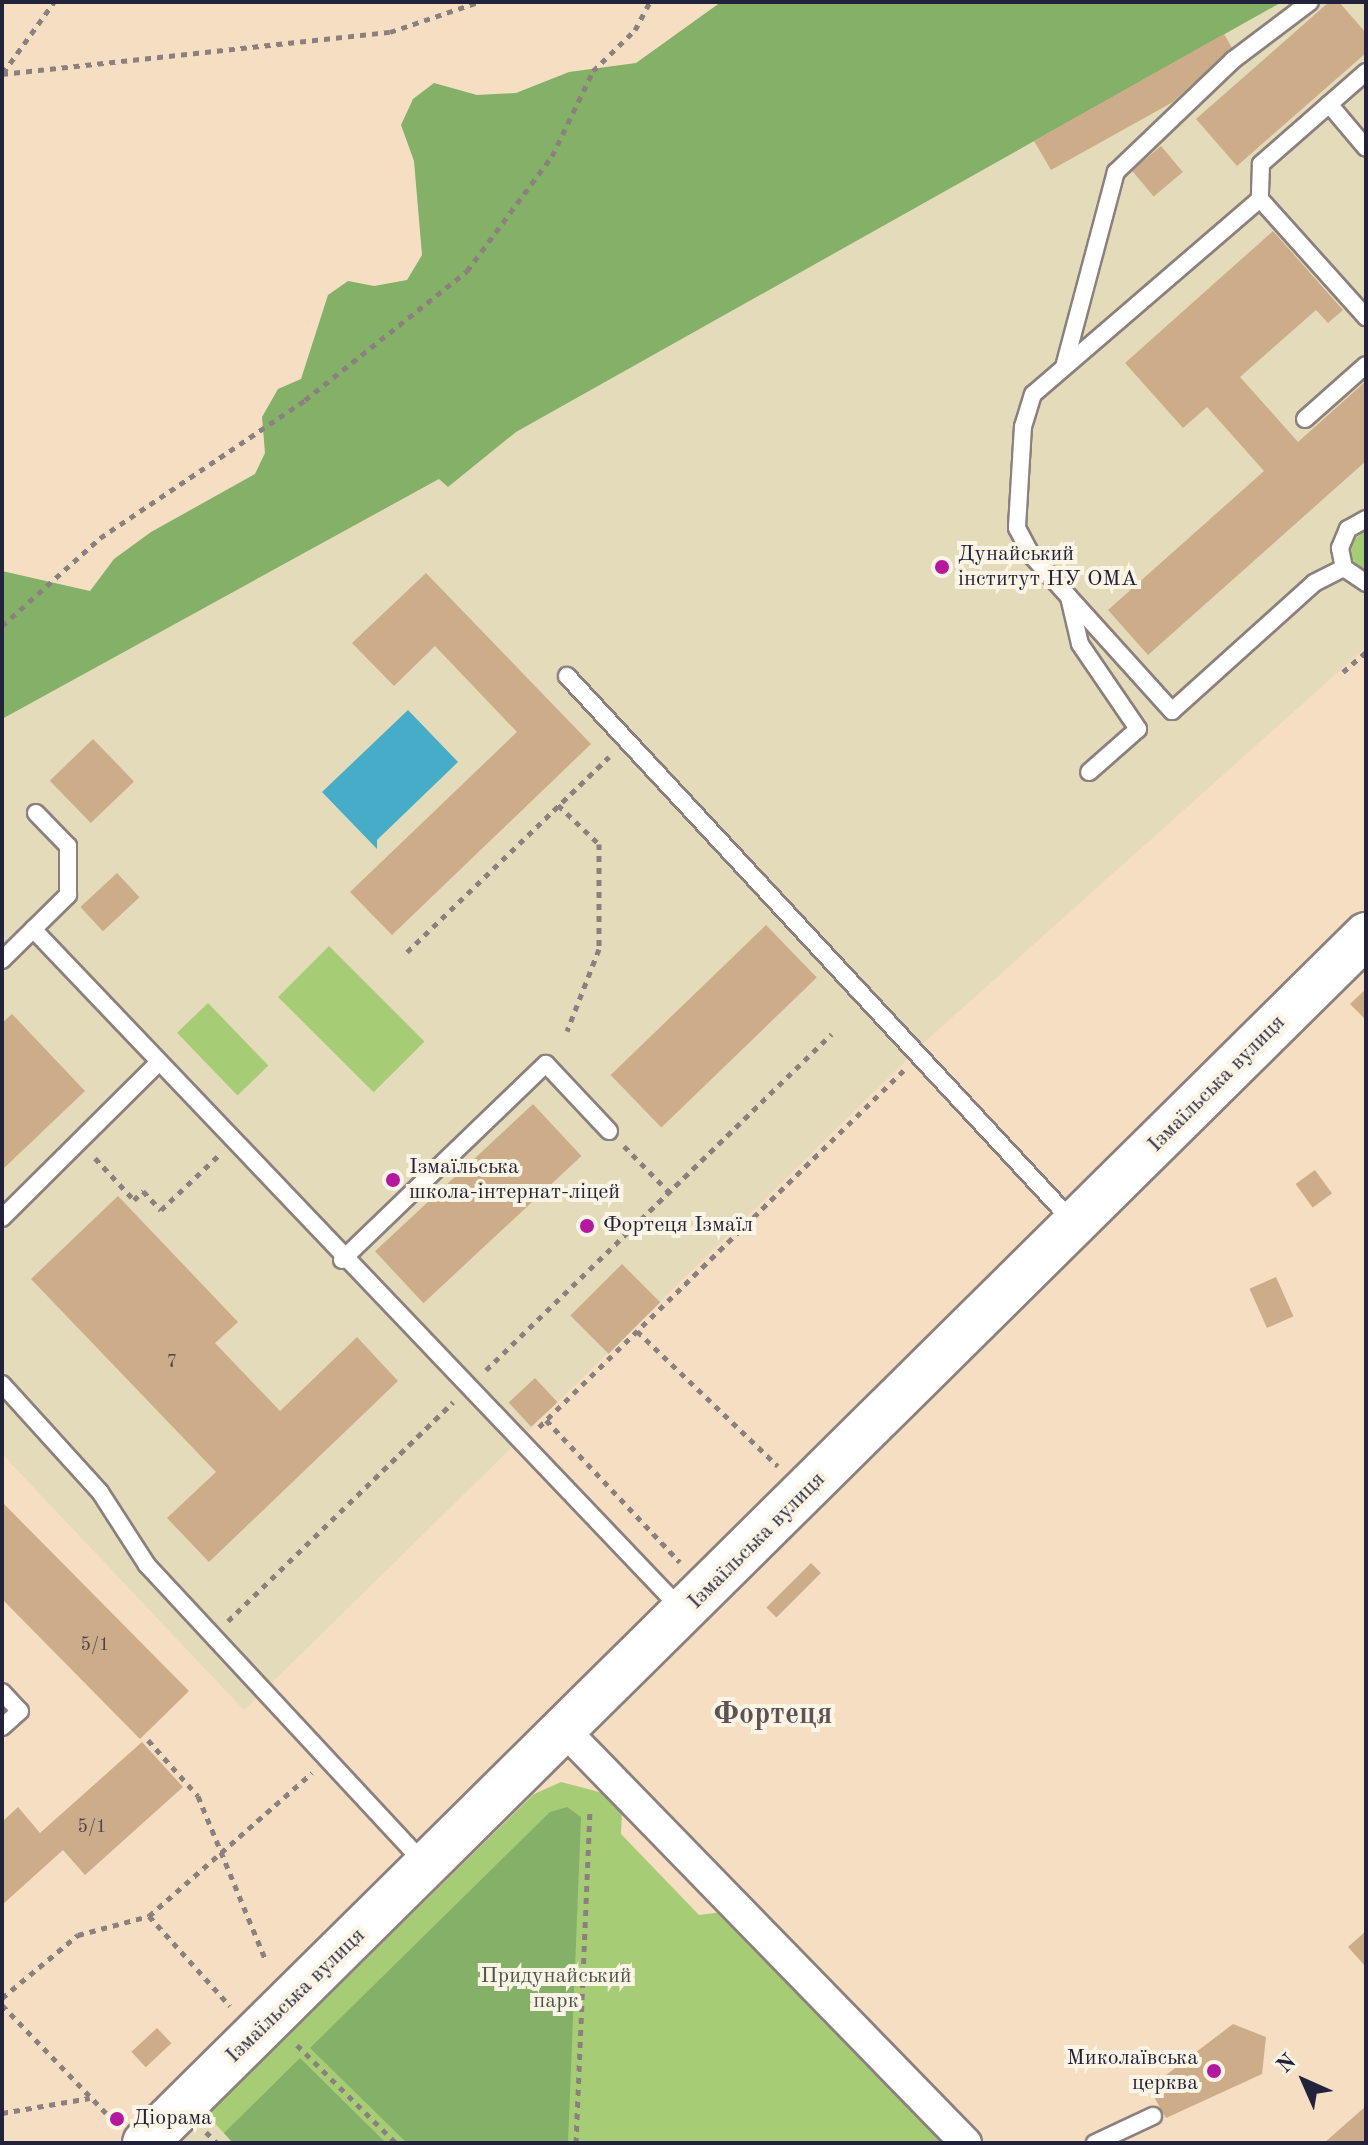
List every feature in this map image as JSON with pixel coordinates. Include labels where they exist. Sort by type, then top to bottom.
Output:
[{"type":"street","name":"Ізмаїльська вулиця","points":[[145,2143],[565,1731],[687,1592],[1075,1224],[1363,945]]},
{"type":"street","points":[[565,1731],[966,2143]]},
{"type":"lane","points":[[1064,367],[1116,172],[1233,60],[1310,2]]},
{"type":"lane","points":[[1366,72],[1261,164],[1260,199],[1366,317]]},
{"type":"lane","points":[[1329,104],[1366,148]]},
{"type":"lane","points":[[1260,199],[1033,394],[1027,410],[1014,512],[1023,543],[1172,711],[1314,583],[1344,568]]},
{"type":"lane","points":[[1305,419],[1366,365]]},
{"type":"lane","points":[[1344,568],[1343,538],[1366,519]]},
{"type":"lane","points":[[1344,568],[1366,583]]},
{"type":"lane","points":[[1069,597],[1080,644],[1138,729],[1089,772]]},
{"type":"lane","points":[[567,676],[1075,1224]]},
{"type":"lane","points":[[2,960],[68,895],[68,846],[36,813]]},
{"type":"lane","points":[[33,929],[342,1260],[522,1444],[687,1592]]},
{"type":"lane","points":[[2,1218],[158,1063]]},
{"type":"lane","points":[[342,1260],[546,1064],[609,1131]]},
{"type":"lane","points":[[2,1384],[213,1635],[427,1866]]},
{"type":"lane","points":[[2,1692],[20,1711],[2,1727]]},
{"type":"lane","points":[[1095,2143],[1153,2116]]},
{"type":"path","points":[[2,74],[54,2]]},
{"type":"path","points":[[2,74],[390,32],[478,2]]},
{"type":"path","points":[[2,626],[100,538],[305,400],[467,271],[552,156],[593,71],[635,30],[650,2]]},
{"type":"path","points":[[1343,672],[1366,652]]},
{"type":"path","points":[[407,952],[610,756]]},
{"type":"path","points":[[558,805],[599,844],[599,949],[567,1031]]},
{"type":"path","points":[[474,1381],[831,1034]]},
{"type":"path","points":[[522,1444],[919,1055]]},
{"type":"path","points":[[609,1131],[669,1192]]},
{"type":"path","points":[[94,1158],[134,1200],[143,1191],[161,1210],[226,1148]]},
{"type":"path","points":[[637,1331],[778,1466]]},
{"type":"path","points":[[213,1635],[462,1393]]},
{"type":"path","points":[[546,1420],[687,1592]]},
{"type":"path","points":[[148,1740],[198,1796],[266,1961]]},
{"type":"path","points":[[2,1998],[78,1935],[149,1916],[328,1759]]},
{"type":"path","points":[[576,2143],[590,1809]]},
{"type":"path","points":[[149,1916],[239,2016]]},
{"type":"path","points":[[2,2005],[106,2113]]},
{"type":"path","points":[[296,2044],[396,2143]]},
{"type":"path","points":[[2,2113],[91,2098]]},
{"type":"shaded area","points":[[1282,2],[1366,2],[1366,647],[928,1039],[244,1710],[2,1454],[2,719],[440,479],[448,487],[516,432]]},
{"type":"shaded area","points":[[207,2115],[233,2143],[179,2143]]},
{"type":"green space","points":[[721,2],[1282,2],[516,432],[448,487],[439,479],[2,719],[2,571],[90,591],[114,559],[151,532],[255,474],[265,453],[262,417],[278,389],[301,379],[328,295],[348,281],[374,286],[407,280],[422,255],[414,161],[401,125],[413,99],[434,83],[477,95],[516,93],[569,72],[636,63]]},
{"type":"green space","points":[[1366,530],[1366,573],[1349,556],[1351,542]]},
{"type":"green space","points":[[329,946],[424,1041],[374,1092],[278,997]]},
{"type":"green space","points":[[208,1003],[268,1066],[238,1095],[177,1033]]},
{"type":"green space","name":"Придунайський парк","points":[[561,1782],[607,1794],[622,1812],[621,1834],[699,1915],[723,1912],[945,2143],[233,2143],[207,2115],[534,1794]]},
{"type":"green space","points":[[567,1807],[581,1817],[568,2143],[407,2143],[310,2048],[550,1812]]},
{"type":"green space","points":[[300,2058],[386,2143],[233,2143],[224,2133]]},
{"type":"water","points":[[408,710],[458,762],[377,840],[377,849],[322,792]]},
{"type":"building","points":[[1329,2],[1339,2],[1366,33],[1366,53],[1237,166],[1196,119]]},
{"type":"building","points":[[1224,34],[1232,48],[1173,102],[1051,170],[1034,141]]},
{"type":"building","points":[[1161,146],[1183,172],[1154,196],[1132,170]]},
{"type":"building","points":[[1273,231],[1343,310],[1328,323],[1316,310],[1240,377],[1298,442],[1366,381],[1366,461],[1148,655],[1108,610],[1264,471],[1207,407],[1183,428],[1125,363]]},
{"type":"building","points":[[426,573],[591,744],[392,935],[350,892],[517,732],[435,646],[394,686],[352,643]]},
{"type":"building","points":[[93,739],[134,781],[91,823],[50,781]]},
{"type":"building","points":[[117,873],[140,897],[103,931],[80,907]]},
{"type":"building","points":[[766,925],[817,978],[661,1128],[611,1075]]},
{"type":"building","points":[[1366,989],[1366,1020],[1350,1004]]},
{"type":"building","points":[[12,1014],[85,1091],[2,1170],[2,1023]]},
{"type":"building","points":[[533,1104],[581,1156],[423,1303],[375,1251]]},
{"type":"building","points":[[1315,1170],[1332,1193],[1313,1208],[1296,1184]]},
{"type":"building","points":[[118,1196],[238,1322],[215,1343],[280,1411],[357,1337],[398,1381],[209,1562],[167,1518],[216,1472],[31,1279]]},
{"type":"building","points":[[622,1264],[660,1302],[609,1354],[570,1316]]},
{"type":"building","points":[[1276,1277],[1293,1316],[1267,1328],[1250,1289]]},
{"type":"building","points":[[535,1378],[558,1402],[531,1427],[509,1403]]},
{"type":"building","points":[[2,1502],[189,1691],[140,1739],[2,1599]]},
{"type":"building","points":[[811,1563],[821,1573],[776,1617],[766,1608]]},
{"type":"building","points":[[142,1742],[183,1787],[85,1875],[63,1850],[2,1905],[2,1822],[18,1807],[40,1833]]},
{"type":"building","points":[[1366,1931],[1366,1967],[1348,1947]]},
{"type":"building","name":"Миколаївська церква","points":[[1233,2024],[1266,2037],[1262,2074],[1166,2118],[1149,2088]]},
{"type":"building","points":[[157,2028],[171,2043],[146,2067],[131,2052]]},
{"type":"building","points":[[1366,2106],[1366,2143],[1324,2143]]},
{"type":"place","name":"Дунайський інститут НУ ОМА","points":[[942,567]]},
{"type":"place","name":"Ізмаїльська школа-інтернат-ліцей","points":[[393,1180]]},
{"type":"place","name":"Фортеця Ізмаїл","points":[[587,1226]]},
{"type":"place","name":"Миколаївська церква","points":[[1214,2071]]},
{"type":"place","name":"Діорама","points":[[117,2119]]},
{"type":"district","name":"Фортеця","points":[[773,1715]]}]
